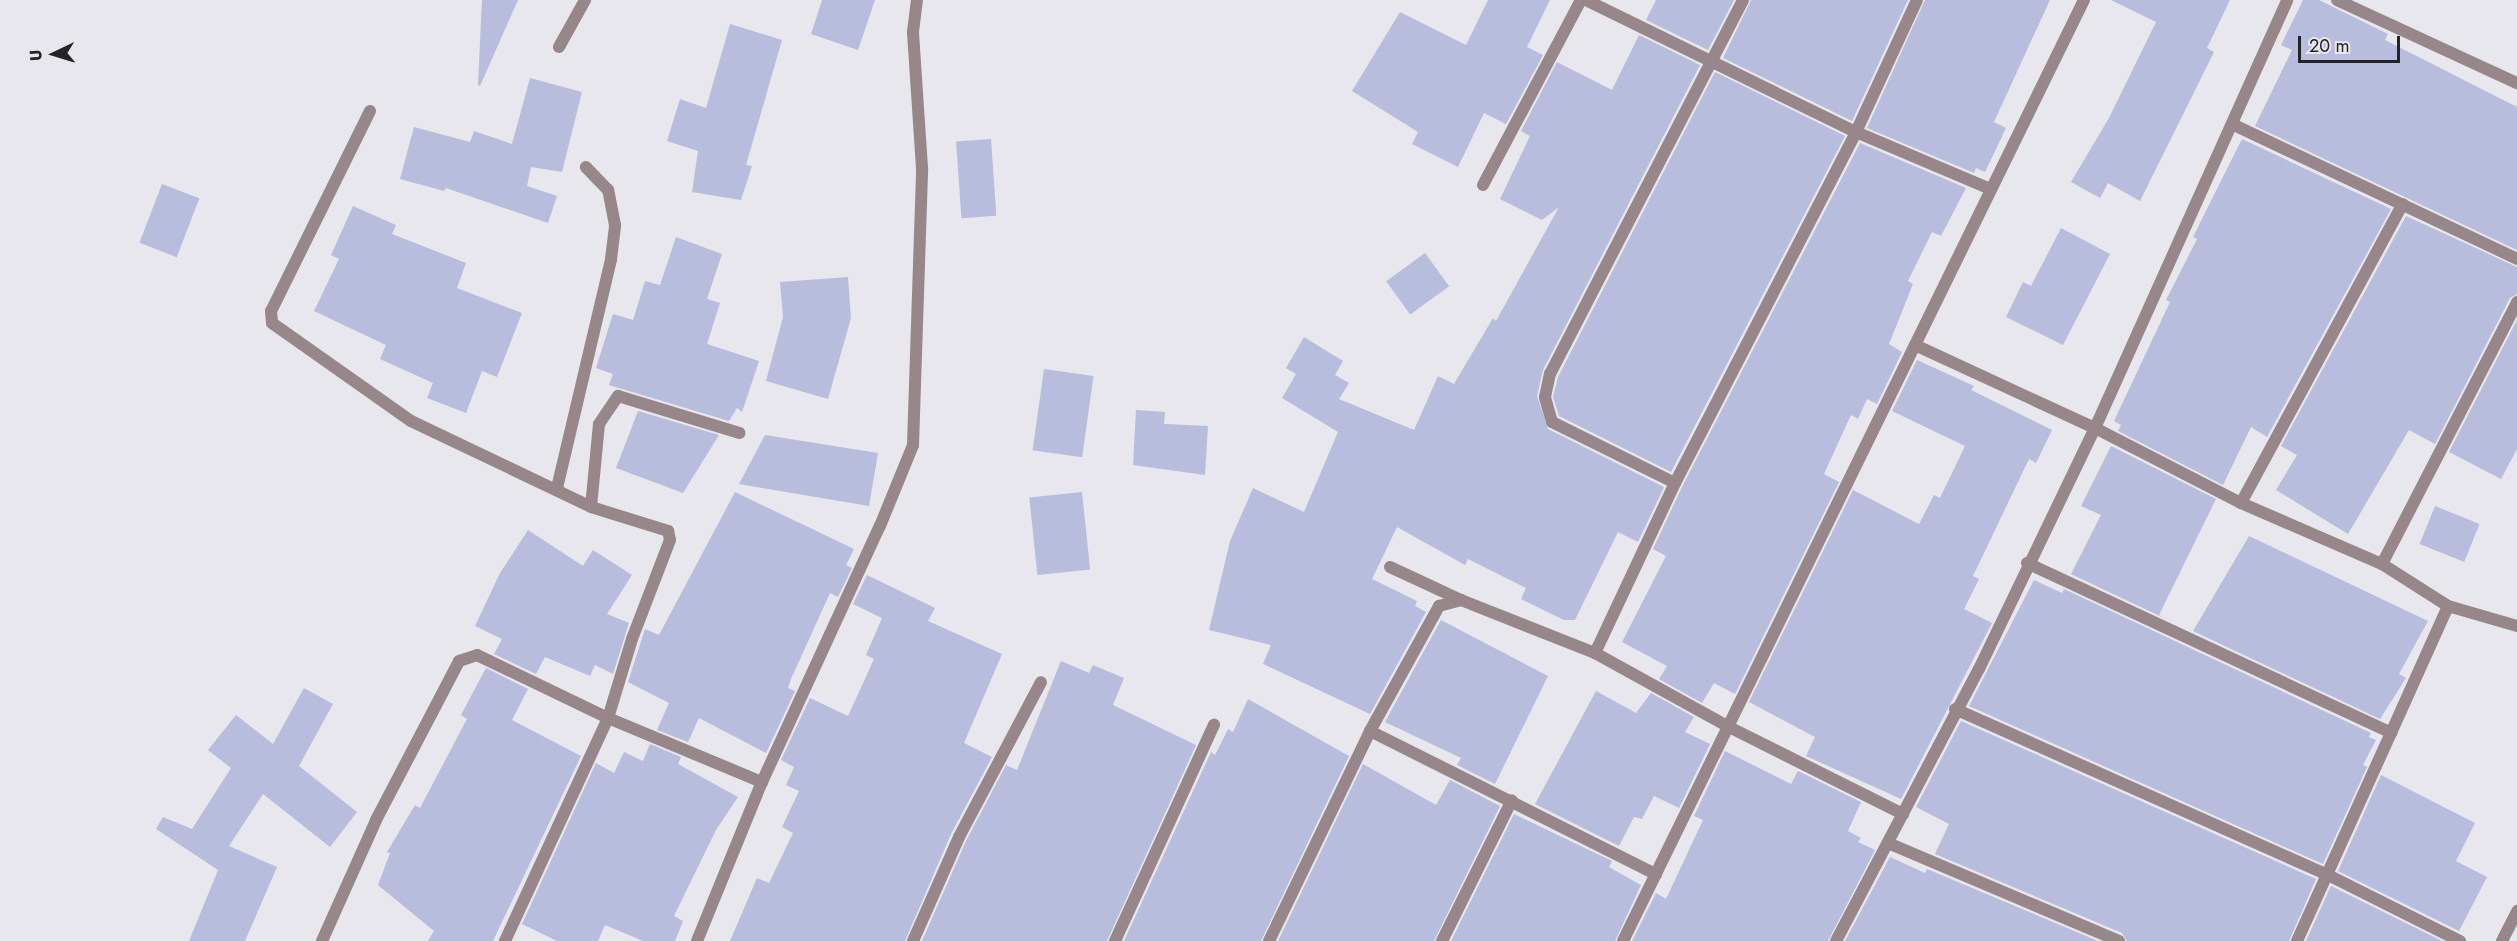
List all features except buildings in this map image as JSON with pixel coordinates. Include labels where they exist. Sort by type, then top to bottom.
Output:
[{"type":"street","points":[[559,47],[585,0]]},
{"type":"street","points":[[697,941],[762,782],[880,526],[913,445],[922,168],[913,32],[917,0]]},
{"type":"street","points":[[1483,185],[1581,0]]},
{"type":"street","points":[[1586,0],[1856,132],[1990,189]]},
{"type":"street","points":[[1675,483],[1552,422],[1545,397],[1550,374],[1743,0]]},
{"type":"street","points":[[1595,653],[1675,483],[1856,132],[1917,0]]},
{"type":"street","points":[[1623,941],[2084,0]]},
{"type":"street","points":[[1836,941],[1955,709],[1979,669],[2027,563],[2095,428],[2234,125],[2287,0]]},
{"type":"street","points":[[2337,0],[2517,83]]},
{"type":"street","points":[[370,111],[271,311],[272,323],[411,421],[557,488],[591,507],[668,531],[670,540],[632,639],[608,718],[505,941]]},
{"type":"street","points":[[2234,125],[2517,259]]},
{"type":"street","points":[[557,488],[611,259],[615,225],[608,190],[586,167]]},
{"type":"street","points":[[2241,503],[2403,204]]},
{"type":"street","points":[[2382,564],[2517,302]]},
{"type":"street","points":[[1915,345],[2095,428],[2241,503],[2382,564],[2448,606],[2517,626]]},
{"type":"street","points":[[591,507],[599,424],[618,396],[740,433]]},
{"type":"street","points":[[2027,563],[2391,733]]},
{"type":"street","points":[[1390,567],[1461,600],[1595,653],[1727,726],[1903,814]]},
{"type":"street","points":[[1269,941],[1370,731],[1439,606],[1461,600]]},
{"type":"street","points":[[2297,941],[2448,606]]},
{"type":"street","points":[[322,941],[376,820],[459,661],[477,655],[608,718],[762,782]]},
{"type":"street","points":[[913,941],[959,837],[1041,682]]},
{"type":"street","points":[[1955,709],[2326,874],[2460,941]]},
{"type":"street","points":[[1115,941],[1214,725]]},
{"type":"street","points":[[1370,731],[1656,874]]},
{"type":"street","points":[[1442,941],[1512,800]]},
{"type":"street","points":[[1888,843],[2119,941]]},
{"type":"street","points":[[2502,941],[2517,911]]}]
